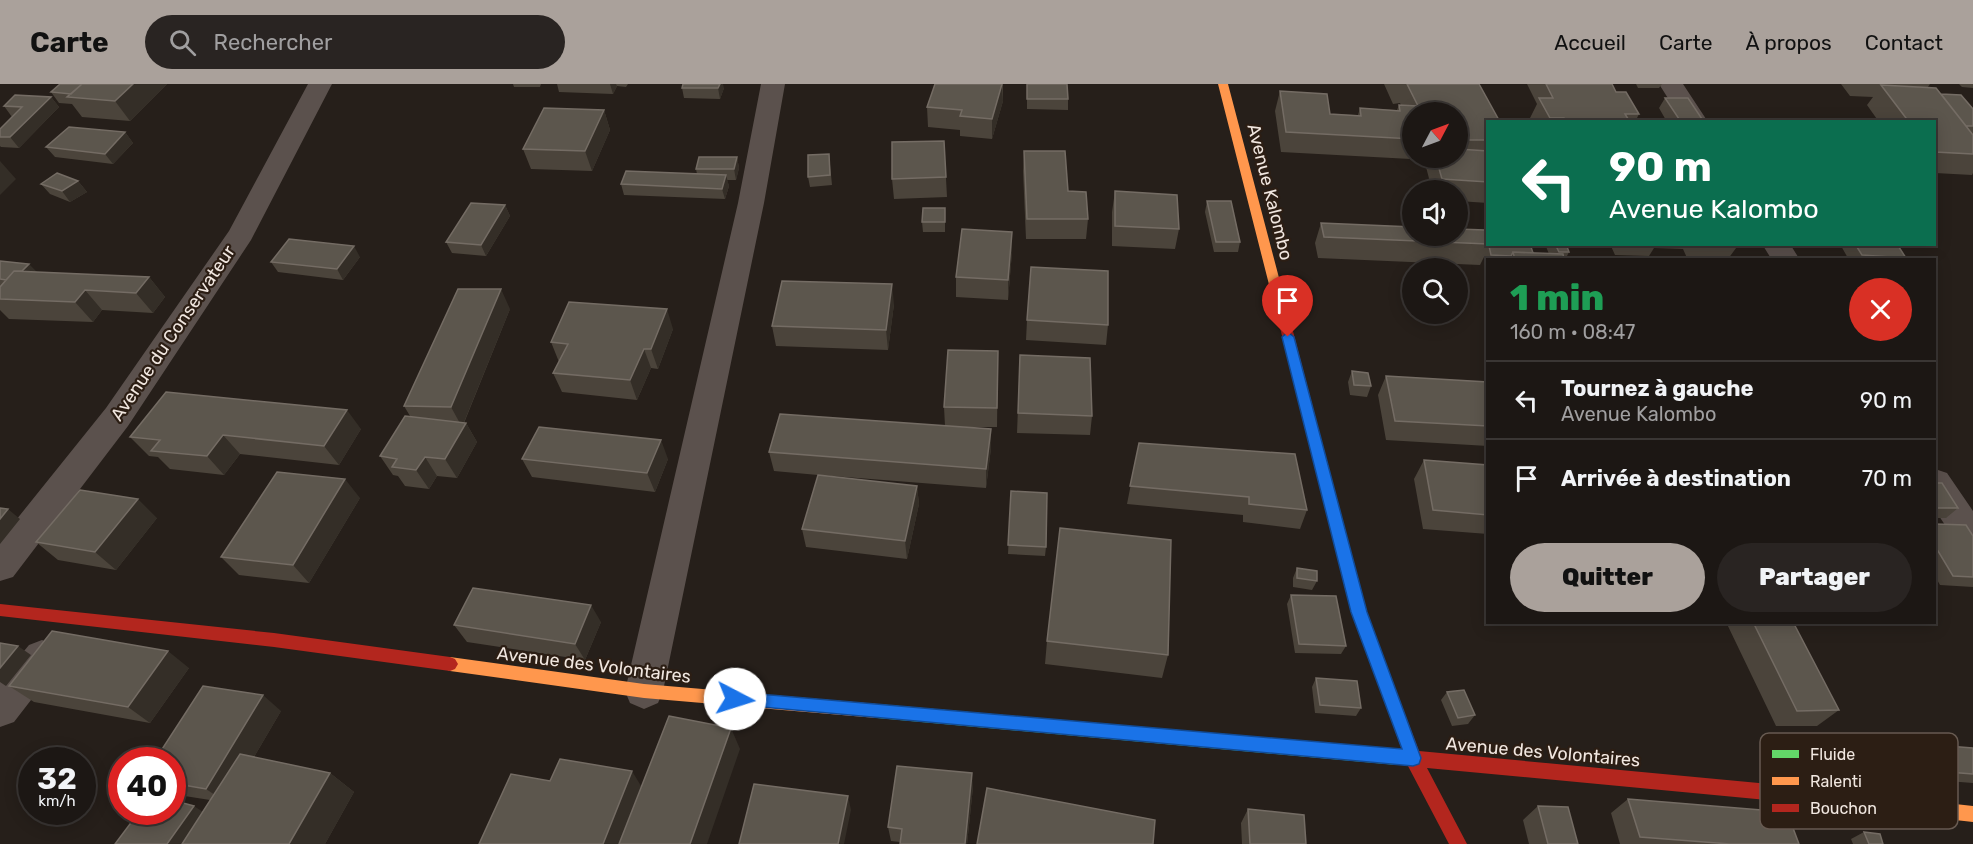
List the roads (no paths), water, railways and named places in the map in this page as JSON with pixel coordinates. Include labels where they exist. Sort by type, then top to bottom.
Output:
[{"type":"street","name":"Avenue du Conservateur","points":[[0,566],[117,417],[241,234],[320,84]]},
{"type":"street","points":[[644,691],[751,203],[773,84]]},
{"type":"street","name":"Avenue Kalombo","points":[[1223,84],[1359,612],[1413,758],[1458,844]]},
{"type":"street","points":[[1671,84],[1695,120]]},
{"type":"street","points":[[1936,484],[1973,539]]},
{"type":"street","name":"Avenue des Volontaires","points":[[0,610],[274,640],[644,691],[1760,790]]},
{"type":"street","points":[[0,709],[73,618]]},
{"type":"street","name":"Avenue des Volontaires","points":[[1958,812],[1973,814]]}]
